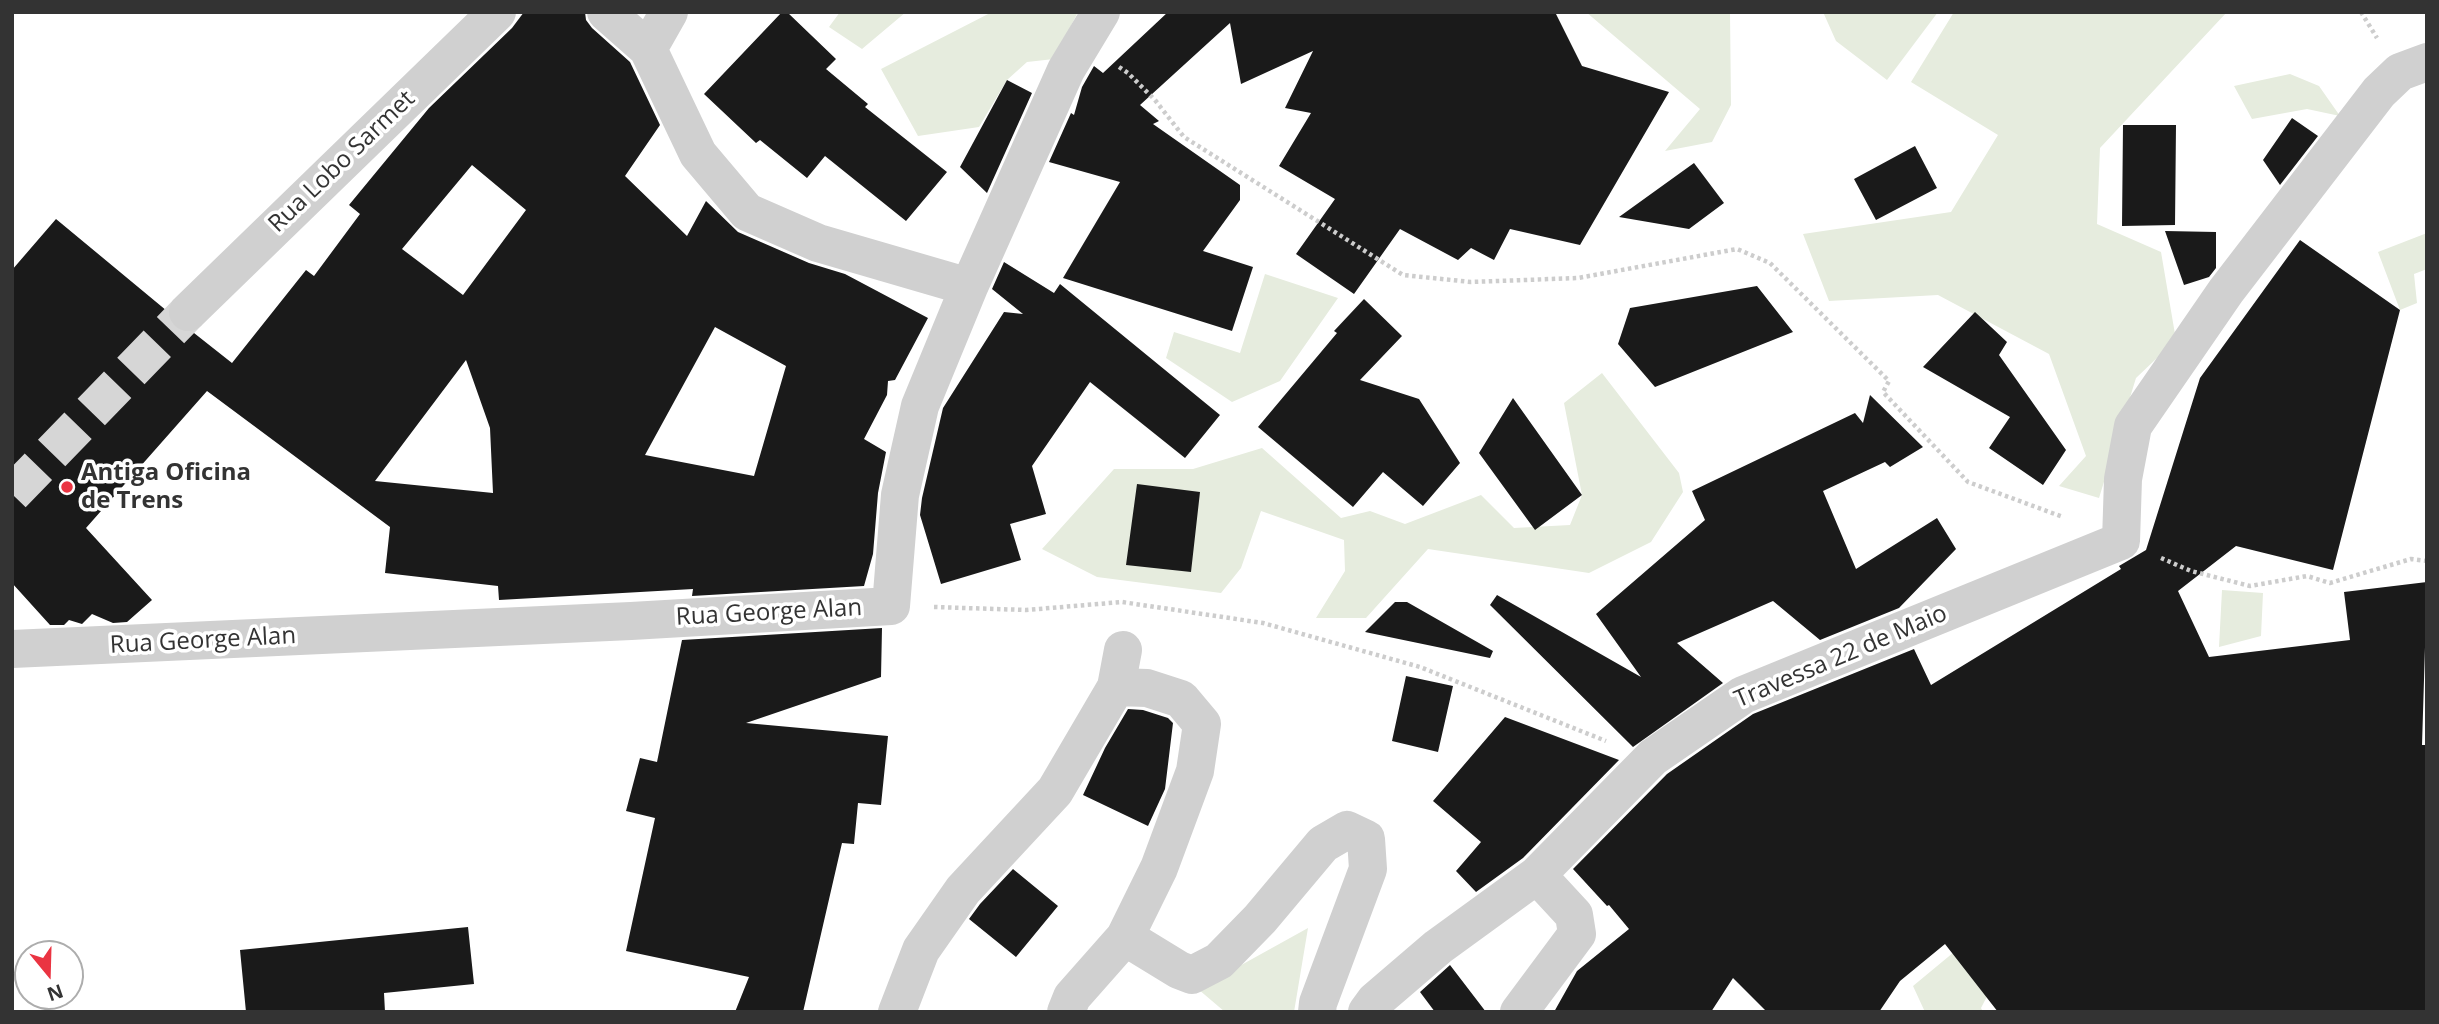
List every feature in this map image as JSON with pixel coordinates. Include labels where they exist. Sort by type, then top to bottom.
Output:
[{"type":"street","name":"Rua Lobo Sarmet","points":[[188,312],[497,12]]},
{"type":"street","points":[[606,12],[648,49],[698,154],[747,212],[818,243],[970,287]]},
{"type":"street","points":[[648,49],[669,12]]},
{"type":"street","name":"Rua George Alan","points":[[12,649],[631,621],[891,606],[900,495],[920,406],[1066,70],[1091,27]]},
{"type":"street","points":[[2121,541],[2123,479],[2133,426],[2226,291],[2379,92],[2400,72],[2427,62]]},
{"type":"street","name":"Travessa 22 de Maio","points":[[1367,1012],[1375,1001],[1438,947],[1537,875],[1653,757],[1743,695],[2121,541]]},
{"type":"street","points":[[897,1012],[921,950],[963,890],[1055,790],[1116,687],[1123,650]]},
{"type":"street","points":[[1066,1012],[1072,997],[1125,937],[1159,868],[1195,771],[1202,724],[1181,699],[1147,688],[1116,687]]},
{"type":"street","points":[[1125,937],[1192,975],[1219,961],[1261,919],[1323,844],[1347,830],[1366,839],[1368,869],[1326,978],[1317,1012]]},
{"type":"street","points":[[1519,1012],[1577,934],[1574,915],[1537,875]]},
{"type":"path","points":[[1091,27],[1184,137],[1403,275],[1471,282],[1578,278],[1737,249],[1770,263],[1889,381],[1884,392],[1968,482],[2191,571],[2250,586],[2307,576],[2330,583],[2410,559],[2427,561]]},
{"type":"path","points":[[891,606],[1026,610],[1122,602],[1263,622],[1420,667],[1653,757]]},
{"type":"shaded area","points":[[840,12],[906,12],[862,49],[829,27]]},
{"type":"shaded area","points":[[992,12],[1078,12],[1054,59],[1027,62],[1007,80],[979,127],[918,136],[881,69]]},
{"type":"shaded area","points":[[1586,12],[1730,12],[1731,105],[1712,142],[1665,151],[1700,109]]},
{"type":"shaded area","points":[[1823,12],[1938,12],[1887,80],[1836,41]]},
{"type":"shaded area","points":[[1954,12],[2227,12],[2100,148],[2097,224],[2161,252],[2176,340],[2136,378],[2099,498],[2059,486],[2086,456],[2049,354],[1938,295],[1829,301],[1803,234],[1951,212],[1998,135],[1911,82]]},
{"type":"shaded area","points":[[2290,74],[2319,86],[2340,116],[2307,109],[2252,119],[2234,86]]},
{"type":"shaded area","points":[[2427,233],[2427,269],[2414,274],[2417,303],[2400,310],[2378,252]]},
{"type":"shaded area","points":[[1265,274],[1338,298],[1280,381],[1232,402],[1166,358],[1174,332],[1240,353]]},
{"type":"shaded area","points":[[1602,373],[1679,473],[1683,492],[1651,542],[1589,573],[1428,549],[1366,618],[1316,618],[1345,571],[1344,540],[1261,511],[1241,568],[1221,593],[1097,577],[1042,549],[1114,469],[1193,469],[1262,448],[1341,518],[1370,511],[1405,524],[1481,495],[1514,528],[1570,525],[1582,495],[1564,403]]},
{"type":"shaded area","points":[[2222,590],[2263,593],[2261,636],[2219,647]]},
{"type":"shaded area","points":[[1308,928],[1294,1012],[1225,1012],[1198,989]]},
{"type":"shaded area","points":[[1983,928],[2009,954],[1981,1008],[1983,1012],[1925,1012],[1913,986]]},
{"type":"building","points":[[524,12],[585,12],[586,20],[592,28],[630,62],[660,125],[625,176],[687,236],[706,201],[738,232],[809,263],[845,274],[928,318],[895,380],[888,381],[887,395],[864,439],[886,452],[878,493],[873,554],[864,586],[692,596],[693,589],[499,600],[498,586],[385,573],[390,527],[207,391],[86,528],[152,600],[127,622],[113,623],[92,614],[82,624],[69,620],[64,625],[50,625],[12,583],[12,270],[56,219],[167,311],[167,318],[173,328],[183,333],[194,333],[232,363],[306,270],[314,276],[360,214],[349,205],[429,108],[512,28]],"holes":[[[472,165],[526,210],[463,295],[402,249]],[[715,327],[786,366],[754,476],[645,455]],[[466,360],[490,428],[493,493],[375,481]]]},
{"type":"building","points":[[782,12],[787,12],[836,59],[826,69],[868,104],[865,107],[947,172],[906,221],[825,156],[807,178],[760,140],[756,143],[704,94]]},
{"type":"building","points":[[1168,12],[1555,12],[1582,66],[1669,92],[1580,245],[1510,229],[1494,260],[1471,248],[1458,260],[1400,229],[1354,294],[1296,254],[1335,199],[1279,166],[1311,113],[1285,108],[1313,51],[1241,84],[1230,23],[1140,105],[1159,121],[1153,124],[1240,185],[1240,200],[1203,251],[1253,267],[1232,331],[1063,278],[1120,182],[1049,162],[1071,113],[1074,115],[1082,87],[1094,66],[1103,73]]},
{"type":"building","points":[[1007,80],[1032,93],[987,193],[960,167]]},
{"type":"building","points":[[2292,118],[2318,136],[2280,185],[2263,160]]},
{"type":"building","points":[[2123,125],[2176,125],[2175,225],[2122,226]]},
{"type":"building","points":[[1915,146],[1937,188],[1876,220],[1854,179]]},
{"type":"building","points":[[1694,163],[1724,203],[1689,229],[1619,217]]},
{"type":"building","points":[[2165,231],[2216,232],[2216,268],[2209,277],[2184,285]]},
{"type":"building","points":[[2300,240],[2400,310],[2333,570],[2236,546],[2178,591],[2209,657],[2350,640],[2344,592],[2427,582],[2422,745],[2427,745],[2427,1012],[1998,1012],[1945,944],[1900,981],[1879,1012],[1767,1012],[1733,978],[1711,1012],[1554,1012],[1577,971],[1629,929],[1573,869],[1667,774],[1753,714],[1914,649],[1931,685],[2121,569],[2119,566],[2146,550],[2200,378]]},
{"type":"building","points":[[1004,262],[1054,293],[1060,284],[1220,415],[1185,458],[1090,382],[1032,466],[1046,514],[1010,524],[1021,560],[941,584],[920,515],[922,498],[943,408],[1004,312],[1023,314],[992,289]]},
{"type":"building","points":[[1757,286],[1793,332],[1655,387],[1618,344],[1630,308]]},
{"type":"building","points":[[1364,299],[1402,336],[1360,380],[1419,399],[1460,463],[1423,506],[1383,472],[1353,507],[1258,427],[1337,333],[1334,331]]},
{"type":"building","points":[[1975,312],[2007,342],[1999,355],[2066,450],[2043,485],[1989,448],[2010,417],[1923,367]]},
{"type":"building","points":[[1870,395],[1923,447],[1890,467],[1885,462],[1823,491],[1856,569],[1937,518],[1956,549],[1899,608],[1820,640],[1773,601],[1677,643],[1723,683],[1633,747],[1490,605],[1497,595],[1641,677],[1596,614],[1705,520],[1692,491],[1855,413],[1863,423]]},
{"type":"building","points":[[1513,398],[1582,495],[1535,530],[1479,453]]},
{"type":"building","points":[[1137,484],[1200,492],[1191,572],[1126,565]]},
{"type":"building","points":[[1395,602],[1407,602],[1493,651],[1490,658],[1365,632]]},
{"type":"building","points":[[882,628],[881,677],[746,723],[888,736],[881,805],[858,803],[854,844],[842,843],[803,1012],[735,1012],[749,977],[626,951],[655,818],[626,811],[640,758],[657,762],[682,640]]},
{"type":"building","points":[[1406,676],[1453,686],[1438,752],[1392,741]]},
{"type":"building","points":[[1128,709],[1143,710],[1168,718],[1173,723],[1165,789],[1148,826],[1083,795],[1105,748]]},
{"type":"building","points":[[1505,717],[1619,760],[1523,858],[1476,892],[1456,871],[1481,842],[1433,801]]},
{"type":"building","points":[[1013,869],[1058,906],[1016,957],[969,919]]},
{"type":"building","points":[[468,927],[474,984],[384,993],[385,1012],[246,1012],[240,950]]},
{"type":"building","points":[[1450,965],[1486,1012],[1435,1012],[1420,992]]},
{"type":"tunnel","points":[[12,494],[188,312]]},
{"type":"place","name":"Antiga Oficina de Trens","points":[[67,487]]}]
